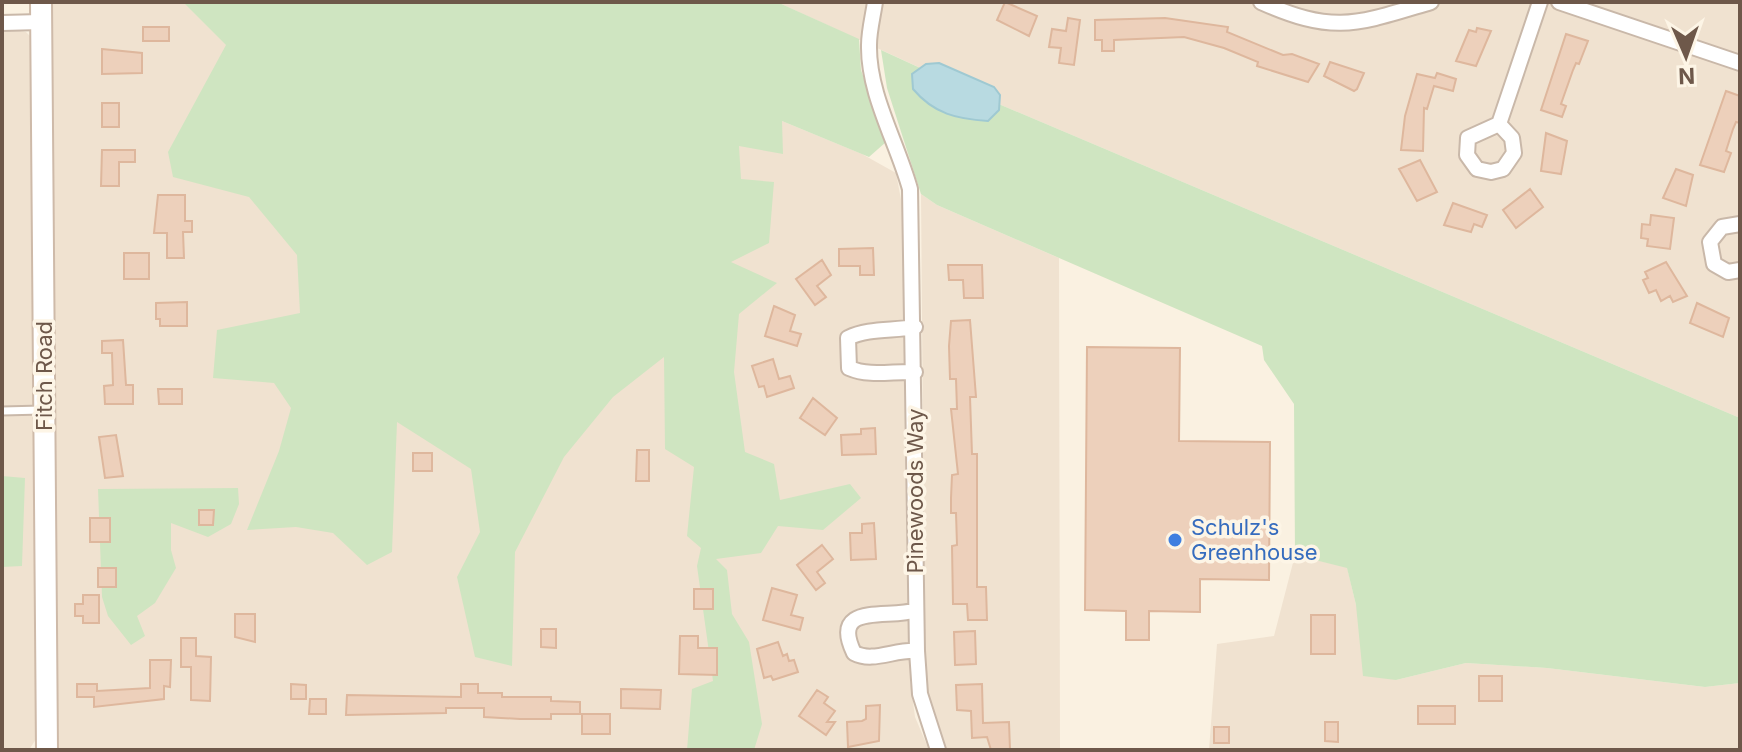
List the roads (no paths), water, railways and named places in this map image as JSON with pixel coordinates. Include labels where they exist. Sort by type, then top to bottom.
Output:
[{"type":"street","name":"Pinewoods Way","points":[[875,2],[868,44],[871,71],[910,189],[915,327],[917,651],[920,694],[938,750]]},
{"type":"street","points":[[1261,2],[1299,18],[1354,25],[1431,2]]},
{"type":"street","points":[[1499,124],[1540,2]]},
{"type":"street","points":[[1559,2],[1740,63]]},
{"type":"street","points":[[2,23],[41,12]]},
{"type":"street","name":"Fitch Road","points":[[41,12],[47,750]]},
{"type":"street","points":[[1740,224],[1722,227],[1710,242],[1714,264],[1728,272],[1740,270]]},
{"type":"street","points":[[915,327],[884,333],[863,330],[848,338],[846,351],[849,368],[867,375],[890,371],[915,372]]},
{"type":"street","points":[[916,610],[900,616],[863,614],[853,620],[849,631],[854,653],[862,657],[875,658],[900,649],[917,651]]},
{"type":"lane","points":[[2,411],[44,410]]},
{"type":"water","points":[[939,63],[994,87],[1000,95],[999,110],[988,121],[956,117],[929,104],[913,89],[912,74],[926,64]]},
{"type":"place","name":"Schulz's Greenhouse","points":[[1175,540]]}]
